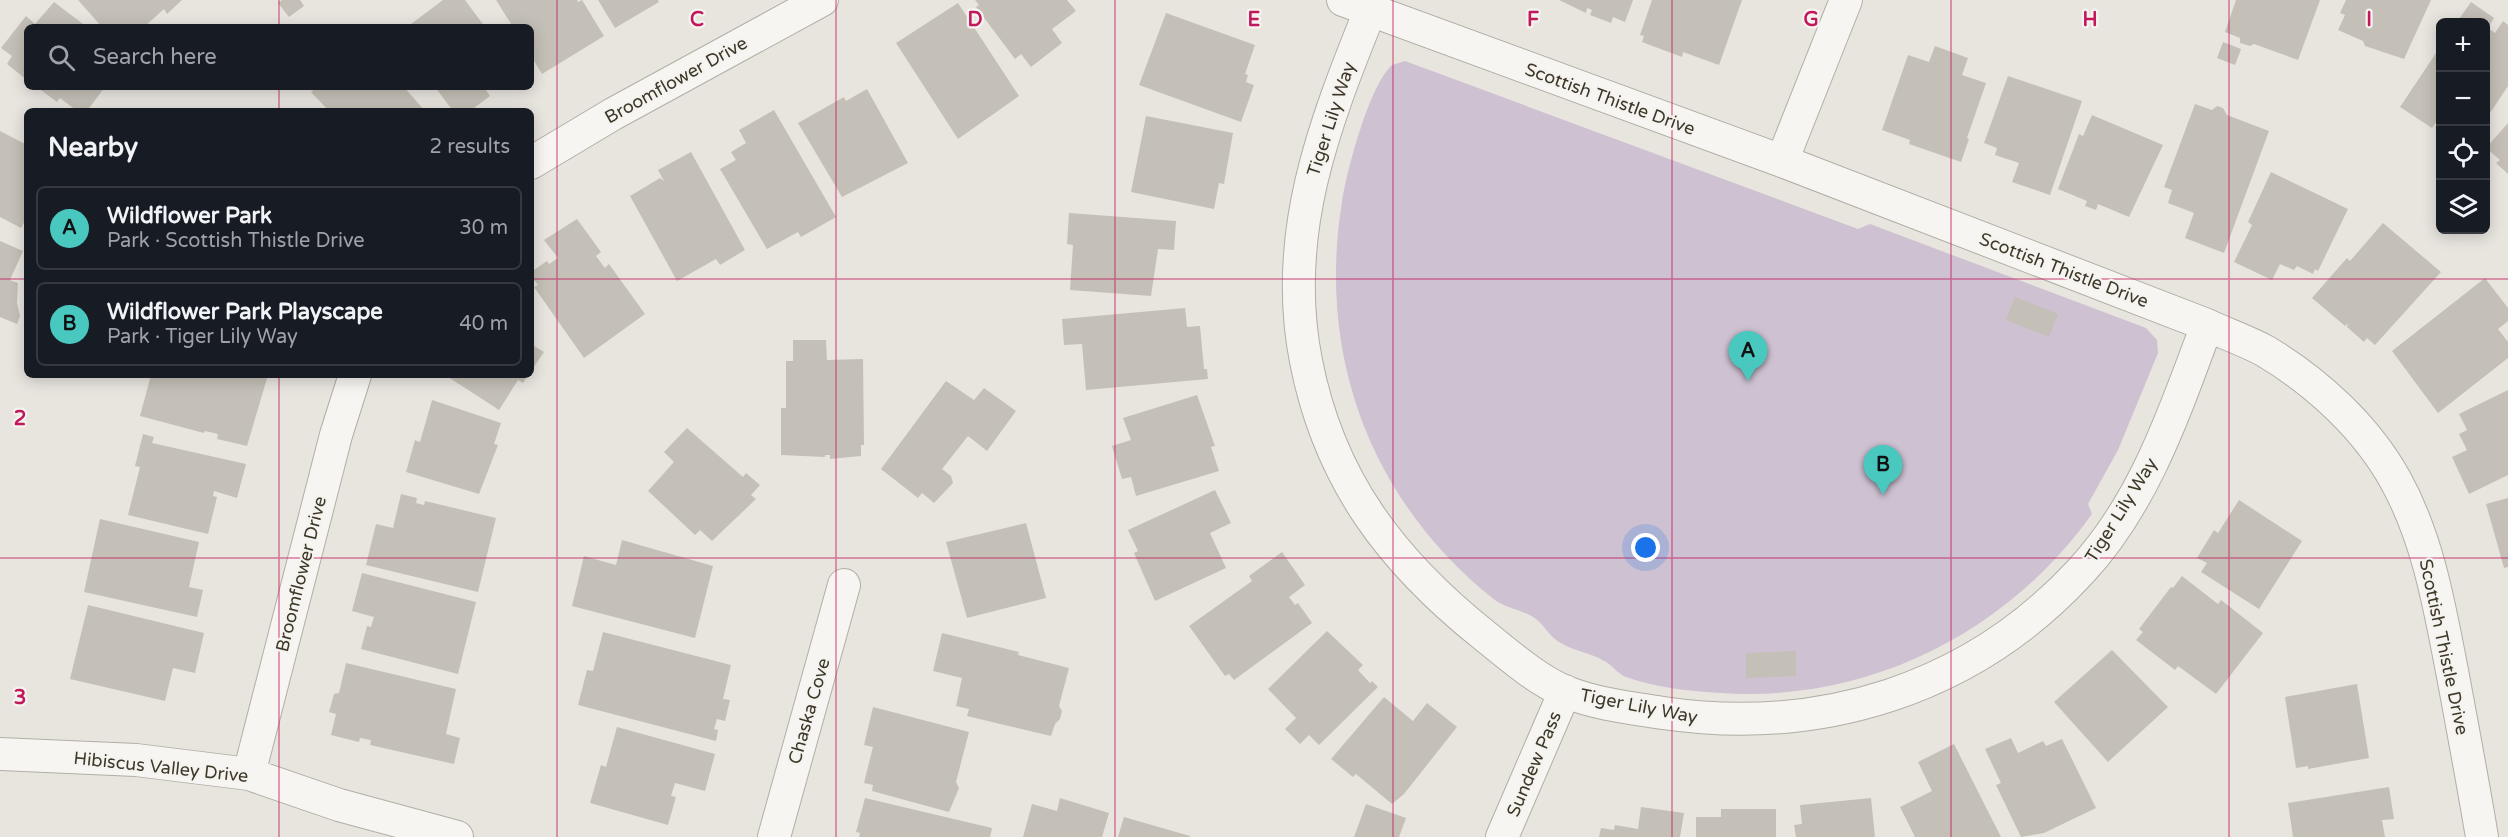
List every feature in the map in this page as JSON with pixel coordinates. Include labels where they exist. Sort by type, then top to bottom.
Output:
[{"type":"street","name":"Broomflower Drive","points":[[534,161],[613,114],[822,0]]},
{"type":"street","points":[[1782,161],[1845,0]]},
{"type":"street","name":"Scottish Thistle Drive","points":[[1356,6],[1782,161],[2207,325],[2264,350],[2328,398],[2371,444],[2396,480],[2428,562],[2442,616],[2482,837]]},
{"type":"street","name":"Tiger Lily Way","points":[[1356,6],[1315,158],[1303,223],[1300,310],[1305,358],[1314,396],[1342,470],[1379,532],[1401,559],[1468,622],[1530,671],[1565,691],[1604,703],[1699,718],[1767,719],[1813,715],[1856,707],[1912,688],[1961,665],[2007,636],[2052,599],[2083,570],[2108,536],[2156,457],[2207,325]]},
{"type":"street","name":"Broomflower Drive","points":[[249,774],[336,435],[354,378]]},
{"type":"street","name":"Chaska Cove","points":[[774,837],[844,585]]},
{"type":"street","name":"Sundew Pass","points":[[1502,837],[1565,691]]},
{"type":"street","name":"Hibiscus Valley Drive","points":[[0,754],[135,760],[249,774],[339,805],[457,837]]},
{"type":"shaded area","points":[[1405,61],[1858,229],[1870,224],[2146,328],[2157,340],[2158,353],[2118,450],[2088,504],[2092,514],[2058,556],[2019,594],[1976,626],[1930,652],[1881,672],[1829,686],[1776,693],[1721,693],[1649,684],[1626,677],[1601,659],[1564,645],[1552,637],[1536,619],[1496,601],[1449,558],[1413,515],[1384,469],[1362,420],[1346,368],[1338,314],[1336,259],[1342,202],[1360,129],[1375,91],[1392,65]]},
{"type":"building","points":[[78,0],[182,0],[167,14],[164,9],[147,24],[99,24]]},
{"type":"building","points":[[282,0],[300,0],[304,6],[289,17],[278,3]]},
{"type":"building","points":[[443,0],[465,0],[483,24],[411,24]]},
{"type":"building","points":[[496,0],[577,0],[578,2],[582,0],[604,36],[542,74],[534,61],[534,24],[511,24]]},
{"type":"building","points":[[598,0],[658,0],[659,2],[615,28]]},
{"type":"building","points":[[975,0],[1067,0],[1076,11],[1052,29],[1062,43],[1031,67],[1021,54],[1015,59],[976,7],[979,5]]},
{"type":"building","points":[[1559,0],[1633,0],[1625,22],[1613,17],[1611,23],[1590,15],[1592,10],[1587,8],[1586,13]]},
{"type":"building","points":[[1652,0],[1742,0],[1719,65],[1683,52],[1682,57],[1642,42],[1644,36],[1640,35]]},
{"type":"building","points":[[2236,0],[2320,0],[2298,60],[2254,44],[2250,46],[2240,43],[2240,38],[2225,32]]},
{"type":"building","points":[[2346,0],[2431,0],[2404,59],[2365,46],[2363,41],[2338,30],[2345,15],[2340,13]]},
{"type":"building","points":[[54,2],[83,24],[35,24]]},
{"type":"building","points":[[2471,2],[2494,18],[2490,25],[2490,18],[2460,18]]},
{"type":"building","points":[[958,3],[1019,96],[958,139],[896,43]]},
{"type":"building","points":[[1166,13],[1255,45],[1245,74],[1248,75],[1246,82],[1254,85],[1241,122],[1139,85]]},
{"type":"building","points":[[26,16],[35,24],[24,24],[24,78],[7,64],[12,56],[1,48]]},
{"type":"building","points":[[2503,21],[2508,25],[2508,86],[2490,113],[2490,29],[2495,33]]},
{"type":"building","points":[[2223,42],[2241,49],[2235,65],[2217,58]]},
{"type":"building","points":[[1935,46],[1968,58],[1962,75],[1986,83],[1961,162],[1909,144],[1910,140],[1882,130],[1908,55],[1929,62]]},
{"type":"building","points":[[2436,53],[2436,122],[2432,128],[2400,107]]},
{"type":"building","points":[[2008,76],[2082,101],[2050,195],[2012,182],[2019,163],[1995,155],[1997,148],[1984,143]]},
{"type":"building","points":[[867,89],[908,163],[842,197],[798,123],[844,97],[846,101]]},
{"type":"building","points":[[41,90],[103,90],[89,108],[73,108],[60,98],[57,102]]},
{"type":"building","points":[[313,90],[407,90],[422,108],[326,108],[311,92]]},
{"type":"building","points":[[437,90],[486,90],[490,96],[474,108],[451,108]]},
{"type":"building","points":[[2195,104],[2212,110],[2217,106],[2223,108],[2227,115],[2269,131],[2224,253],[2185,238],[2194,213],[2168,203],[2172,190],[2164,187]]},
{"type":"building","points":[[774,110],[836,217],[801,237],[798,232],[767,249],[720,169],[736,160],[731,152],[746,143],[739,130]]},
{"type":"building","points":[[2092,115],[2163,145],[2129,217],[2098,204],[2096,210],[2085,206],[2087,201],[2058,189],[2079,134],[2083,136]]},
{"type":"building","points":[[1146,116],[1233,133],[1224,184],[1219,183],[1214,209],[1131,192]]},
{"type":"building","points":[[2508,123],[2508,174],[2496,163],[2500,160],[2490,151],[2490,143]]},
{"type":"building","points":[[0,131],[24,143],[24,222],[21,228],[0,217]]},
{"type":"building","points":[[691,152],[745,250],[720,265],[716,259],[677,281],[630,196],[660,178],[664,181],[658,170]]},
{"type":"building","points":[[2271,172],[2348,209],[2318,271],[2315,269],[2313,274],[2297,266],[2294,270],[2280,264],[2272,280],[2234,262],[2252,225],[2248,222]]},
{"type":"building","points":[[1069,213],[1176,221],[1174,250],[1158,249],[1151,296],[1070,290],[1073,245],[1067,244]]},
{"type":"building","points":[[577,219],[601,252],[596,256],[605,268],[609,264],[645,314],[584,358],[534,287],[538,285],[534,280],[534,270],[547,261],[549,264],[558,258],[544,240]]},
{"type":"building","points":[[2383,223],[2441,272],[2375,345],[2367,338],[2364,342],[2347,327],[2348,323],[2345,326],[2312,298],[2347,258],[2350,261]]},
{"type":"building","points":[[0,241],[23,251],[10,280],[18,283],[17,303],[20,316],[17,324],[0,317]]},
{"type":"building","points":[[2485,278],[2508,308],[2508,321],[2498,329],[2508,342],[2508,358],[2438,413],[2392,351]]},
{"type":"building","points":[[2015,297],[2058,314],[2049,337],[2006,320]]},
{"type":"building","points":[[1185,308],[1187,327],[1200,326],[1204,369],[1207,369],[1208,379],[1086,390],[1082,344],[1064,345],[1062,319]]},
{"type":"building","points":[[793,340],[826,340],[827,360],[863,359],[864,445],[861,445],[861,456],[830,459],[830,455],[825,455],[825,457],[781,455],[781,408],[786,408],[786,361],[793,361]]},
{"type":"building","points":[[534,346],[544,352],[534,367]]},
{"type":"building","points":[[150,378],[267,378],[247,446],[217,439],[218,434],[205,431],[204,433],[140,416]]},
{"type":"building","points":[[450,378],[526,378],[523,383],[518,380],[499,410]]},
{"type":"building","points":[[946,381],[974,400],[984,388],[1016,411],[987,451],[968,436],[942,469],[951,476],[953,483],[934,503],[922,493],[918,498],[881,469]]},
{"type":"building","points":[[2508,390],[2508,475],[2469,494],[2452,457],[2467,450],[2459,434],[2467,430],[2459,414]]},
{"type":"building","points":[[1197,395],[1215,446],[1211,447],[1219,471],[1136,496],[1131,477],[1122,479],[1112,446],[1131,440],[1123,418]]},
{"type":"building","points":[[432,400],[501,423],[494,444],[498,445],[479,494],[406,472],[415,440],[420,442]]},
{"type":"building","points":[[687,428],[743,477],[746,473],[760,485],[751,495],[756,499],[712,541],[700,530],[695,535],[648,491],[674,462],[664,452]]},
{"type":"building","points":[[143,434],[154,437],[152,443],[246,464],[237,498],[214,491],[213,496],[217,497],[208,534],[128,515],[140,467],[135,466]]},
{"type":"building","points":[[1215,490],[1231,523],[1210,533],[1226,568],[1155,601],[1134,553],[1138,551],[1128,530]]},
{"type":"building","points":[[401,494],[417,498],[416,503],[424,505],[425,501],[496,518],[478,592],[366,565],[376,524],[393,528]]},
{"type":"building","points":[[2508,498],[2508,567],[2504,568],[2486,504]]},
{"type":"building","points":[[2239,500],[2302,541],[2259,609],[2201,572],[2207,563],[2197,558],[2214,530],[2218,533]]},
{"type":"building","points":[[100,519],[199,542],[189,587],[203,590],[197,617],[84,592]]},
{"type":"building","points":[[1026,523],[1046,598],[967,618],[946,542]]},
{"type":"building","points":[[622,540],[713,566],[695,638],[572,606],[584,556],[616,565]]},
{"type":"building","points":[[1282,552],[1305,585],[1289,597],[1295,605],[1298,603],[1312,623],[1234,680],[1229,674],[1225,676],[1189,626],[1252,581],[1249,576]]},
{"type":"building","points":[[362,573],[476,602],[458,674],[361,649],[367,626],[371,627],[374,617],[352,611]]},
{"type":"building","points":[[2182,576],[2218,604],[2221,600],[2263,633],[2216,694],[2178,666],[2175,670],[2136,640],[2143,632],[2139,629]]},
{"type":"building","points":[[88,605],[204,633],[195,673],[173,668],[165,701],[70,679]]},
{"type":"building","points":[[1327,631],[1363,665],[1358,670],[1370,683],[1372,681],[1378,687],[1319,745],[1309,735],[1300,744],[1285,729],[1296,718],[1268,689]]},
{"type":"building","points":[[603,632],[731,665],[723,699],[730,700],[725,721],[717,719],[714,729],[718,730],[716,741],[578,705],[587,670],[593,671]]},
{"type":"building","points":[[942,633],[1019,652],[1018,655],[1069,668],[1059,706],[1062,711],[1060,719],[1055,724],[1051,736],[967,716],[969,709],[956,706],[962,678],[933,671]]},
{"type":"building","points":[[2112,650],[2168,707],[2108,762],[2054,702]]},
{"type":"building","points":[[1796,651],[1796,676],[1746,678],[1746,653]]},
{"type":"building","points":[[346,663],[456,689],[446,734],[460,738],[454,764],[370,745],[371,740],[360,738],[359,742],[331,735],[336,714],[329,712],[334,694],[339,693]]},
{"type":"building","points":[[2357,684],[2369,758],[2308,769],[2308,766],[2296,768],[2285,697]]},
{"type":"building","points":[[1384,697],[1413,721],[1427,703],[1457,727],[1404,794],[1392,804],[1356,774],[1353,777],[1331,759]]},
{"type":"building","points":[[873,707],[969,732],[956,782],[959,788],[949,812],[872,791],[873,785],[864,783],[873,747],[864,745]]},
{"type":"building","points":[[617,727],[715,754],[705,791],[675,783],[671,796],[676,797],[668,825],[590,803],[601,765],[606,767]]},
{"type":"building","points":[[2011,738],[2018,753],[2043,741],[2046,746],[2062,739],[2096,808],[2044,833],[2021,837],[1996,785],[2001,783],[1985,749]]},
{"type":"building","points":[[1954,744],[2001,837],[1915,837],[1900,807],[1932,791],[1918,762]]},
{"type":"building","points":[[2389,787],[2394,819],[2382,820],[2385,837],[2293,837],[2288,803]]},
{"type":"building","points":[[865,798],[992,828],[990,837],[859,837],[860,833],[856,832]]},
{"type":"building","points":[[1060,798],[1109,813],[1102,837],[1023,837],[1032,804],[1057,811]]},
{"type":"building","points":[[1871,798],[1875,837],[1796,837],[1794,825],[1802,824],[1800,805]]},
{"type":"building","points":[[1366,804],[1406,818],[1399,837],[1354,837]]},
{"type":"building","points":[[1641,807],[1684,813],[1680,837],[1599,837],[1601,828],[1614,830],[1615,825],[1638,829]]},
{"type":"building","points":[[1721,809],[1776,809],[1776,837],[1696,837],[1696,817],[1721,817]]},
{"type":"building","points":[[1124,817],[1190,836],[1190,837],[1118,837]]},
{"type":"place","name":"Wildflower Park","points":[[1748,381]]},
{"type":"place","name":"Wildflower Park Playscape","points":[[1883,495]]}]
